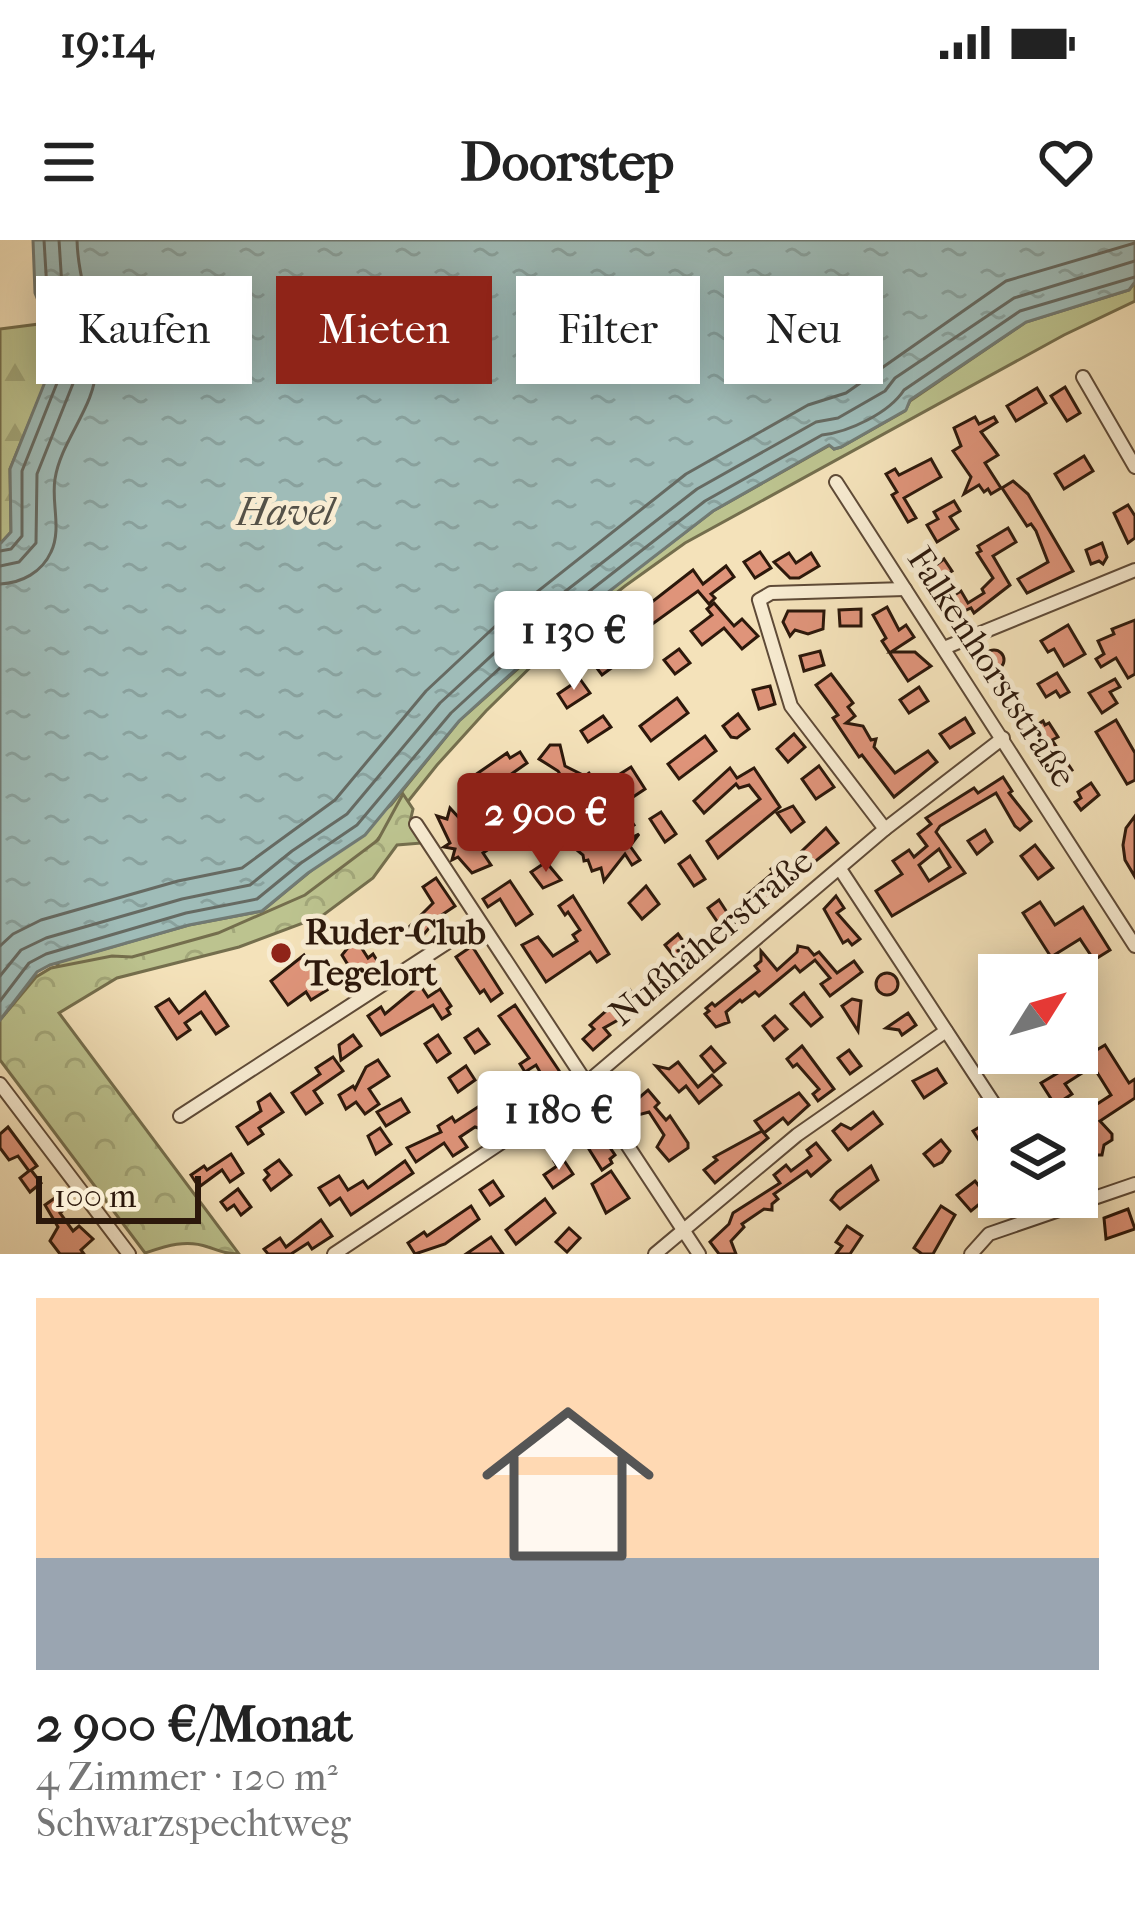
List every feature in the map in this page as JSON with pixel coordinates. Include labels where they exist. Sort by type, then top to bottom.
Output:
[{"type":"street","points":[[1082,377],[1135,466]]},
{"type":"street","name":"Falkenhorststraße","points":[[836,482],[1135,946]]},
{"type":"street","points":[[944,649],[1135,569]]},
{"type":"street","points":[[885,829],[791,706],[759,600],[771,593],[905,589]]},
{"type":"street","name":"Nußhäherstraße","points":[[334,1254],[571,1096],[885,829],[1003,738]]},
{"type":"street","points":[[416,824],[699,1254]]},
{"type":"street","points":[[840,869],[990,1098]]},
{"type":"street","points":[[180,1116],[479,922]]},
{"type":"street","points":[[655,1254],[796,1135],[946,1031]]},
{"type":"street","points":[[0,1084],[129,1254]]},
{"type":"street","points":[[1098,1193],[1135,1184]]},
{"type":"street","points":[[971,1254],[989,1234],[1025,1218]]},
{"type":"green space","points":[[1135,282],[1135,301],[1064,335],[685,543],[625,586],[560,638],[486,711],[339,888],[87,987],[55,963],[189,925],[262,911],[391,805],[459,721],[590,605],[713,511],[830,445],[841,447],[905,411],[910,401],[1026,322],[1129,290]]},
{"type":"green space","points":[[36,324],[36,384],[45,384],[10,469],[11,532],[0,544],[0,329]]},
{"type":"green space","points":[[403,794],[413,809],[410,822],[422,843],[397,845],[373,878],[322,916],[239,947],[117,978],[59,1013],[239,1254],[192,1244],[145,1253],[0,1060],[0,1020],[36,977],[51,968],[112,956],[132,957],[218,933],[305,895],[378,840]]},
{"type":"water","name":"Havel","points":[[33,240],[1135,240],[1135,282],[1129,290],[1026,322],[910,400],[906,410],[841,447],[829,445],[713,511],[558,631],[459,721],[365,835],[262,911],[189,925],[50,965],[37,972],[0,1020],[0,544],[11,532],[10,469],[44,384],[252,384],[252,276],[36,276],[35,293]]},
{"type":"building","points":[[1065,387],[1080,413],[1067,421],[1051,396]]},
{"type":"building","points":[[1037,388],[1046,403],[1016,421],[1007,406]]},
{"type":"building","points":[[975,417],[979,424],[994,417],[997,422],[981,432],[998,455],[985,463],[1001,488],[991,494],[979,485],[964,494],[971,477],[953,451],[961,446],[954,428]]},
{"type":"building","points":[[1084,456],[1093,471],[1064,489],[1055,474]]},
{"type":"building","points":[[931,459],[941,477],[904,498],[916,518],[908,522],[886,474],[895,469],[899,475]]},
{"type":"building","points":[[1013,481],[1028,494],[1073,571],[1027,593],[1018,579],[1048,562],[1036,531],[1031,524],[1027,526],[1002,488]]},
{"type":"building","points":[[954,501],[960,511],[950,517],[958,529],[937,542],[927,525],[938,519],[934,512]]},
{"type":"building","points":[[1128,505],[1135,516],[1135,538],[1128,543],[1114,513]]},
{"type":"building","points":[[1008,528],[1016,542],[993,556],[1010,585],[974,613],[971,608],[949,618],[940,604],[961,591],[968,603],[984,593],[982,589],[993,578],[977,553],[981,551],[978,546]]},
{"type":"building","points":[[1102,543],[1107,557],[1103,564],[1091,564],[1086,550]]},
{"type":"building","points":[[760,552],[771,568],[755,578],[744,562]]},
{"type":"building","points":[[789,553],[796,563],[811,553],[819,566],[790,578],[774,562]]},
{"type":"building","points":[[944,559],[952,571],[926,587],[920,577]]},
{"type":"building","points":[[726,566],[734,577],[711,594],[715,598],[709,604],[698,591],[640,633],[630,619],[693,570],[703,584]]},
{"type":"building","points":[[714,603],[734,626],[742,619],[758,636],[742,649],[724,628],[702,645],[691,631],[712,615],[707,609]]},
{"type":"building","points":[[887,607],[899,630],[906,625],[914,637],[891,652],[915,652],[931,666],[908,681],[882,641],[886,638],[873,615]]},
{"type":"building","points":[[861,609],[861,626],[840,626],[839,610]]},
{"type":"building","points":[[788,611],[824,611],[823,629],[808,634],[795,630],[790,636],[783,622]]},
{"type":"building","points":[[1135,620],[1135,674],[1128,678],[1116,658],[1101,667],[1096,659],[1104,654],[1098,641]]},
{"type":"building","points":[[1068,625],[1085,654],[1064,666],[1054,649],[1048,652],[1041,641]]},
{"type":"building","points":[[629,634],[645,656],[631,667],[625,658],[602,675],[590,659]]},
{"type":"building","points":[[679,649],[690,663],[675,674],[664,660]]},
{"type":"building","points":[[994,650],[1004,660],[994,670],[984,660]]},
{"type":"building","points":[[820,651],[824,665],[804,671],[800,656]]},
{"type":"building","points":[[1057,673],[1069,692],[1060,697],[1056,691],[1046,697],[1038,684]]},
{"type":"building","points":[[831,674],[853,703],[848,707],[855,716],[846,723],[863,726],[871,740],[876,739],[874,747],[895,773],[928,751],[937,762],[894,797],[859,757],[816,685]]},
{"type":"building","points":[[580,679],[590,693],[567,708],[558,694]]},
{"type":"building","points":[[1115,679],[1120,687],[1110,692],[1117,703],[1102,713],[1089,693]]},
{"type":"building","points":[[770,686],[775,704],[759,709],[753,690]]},
{"type":"building","points":[[919,687],[928,701],[909,713],[900,700]]},
{"type":"building","points":[[677,698],[688,713],[651,741],[640,726]]},
{"type":"building","points":[[738,714],[749,729],[731,737],[723,726]]},
{"type":"building","points":[[603,716],[611,727],[588,742],[581,731]]},
{"type":"building","points":[[965,718],[974,733],[950,748],[940,734]]},
{"type":"building","points":[[1116,720],[1135,753],[1135,780],[1127,784],[1096,732]]},
{"type":"building","points":[[1043,721],[1058,737],[1052,740],[1072,770],[1064,775],[1061,771],[1056,775],[1051,768],[1048,760],[1052,757],[1034,727]]},
{"type":"building","points":[[794,734],[805,747],[788,762],[777,749]]},
{"type":"building","points":[[705,736],[716,751],[679,779],[668,764]]},
{"type":"building","points":[[550,745],[560,745],[565,766],[585,776],[589,773],[594,780],[578,810],[590,836],[607,849],[639,834],[630,846],[640,860],[632,865],[625,854],[604,881],[601,868],[592,871],[588,860],[566,841],[566,825],[555,797],[565,782],[558,771],[539,759]]},
{"type":"building","points":[[520,752],[527,763],[480,796],[505,838],[483,853],[491,865],[472,873],[458,857],[452,860],[455,849],[444,847],[450,843],[437,816],[447,819],[450,808],[462,821],[477,811],[462,784],[507,753],[510,758]]},
{"type":"building","points":[[819,766],[834,787],[816,799],[802,779]]},
{"type":"building","points":[[631,767],[645,789],[621,805],[634,825],[626,830],[602,794],[624,780],[620,774]]},
{"type":"building","points":[[730,768],[737,778],[754,768],[780,807],[718,858],[707,841],[760,799],[749,785],[739,788],[736,784],[704,813],[694,801]]},
{"type":"building","points":[[1003,777],[1031,821],[1020,830],[1015,826],[996,793],[940,826],[936,832],[965,873],[892,916],[876,891],[902,874],[893,861],[909,850],[914,857],[927,846],[918,834],[931,824],[926,818],[974,788],[978,793]],"holes":[[[939,849],[950,867],[929,881],[919,865]]]},
{"type":"building","points":[[1091,783],[1099,795],[1081,810],[1075,802],[1081,798],[1078,792]]},
{"type":"building","points":[[793,806],[804,822],[791,832],[777,813]]},
{"type":"building","points":[[661,812],[676,834],[665,842],[650,819]]},
{"type":"building","points":[[1135,816],[1135,877],[1123,845],[1126,828]]},
{"type":"building","points":[[826,828],[838,843],[760,906],[748,894],[778,863],[783,869]]},
{"type":"building","points":[[985,830],[992,842],[977,854],[968,841]]},
{"type":"building","points":[[1035,845],[1053,868],[1038,879],[1021,856]]},
{"type":"building","points":[[690,856],[705,879],[694,886],[679,864]]},
{"type":"building","points":[[546,862],[561,880],[543,888],[531,872]]},
{"type":"building","points":[[436,878],[455,906],[437,918],[416,944],[405,931],[433,903],[423,887]]},
{"type":"building","points":[[510,881],[532,914],[516,925],[500,899],[488,907],[483,899]]},
{"type":"building","points":[[646,886],[659,904],[642,919],[629,903]]},
{"type":"building","points":[[573,896],[609,954],[597,962],[590,952],[546,982],[522,945],[538,937],[553,956],[577,941],[573,935],[580,930],[559,906]]},
{"type":"building","points":[[836,896],[844,908],[837,913],[860,939],[852,945],[848,940],[843,943],[824,909]]},
{"type":"building","points":[[719,900],[734,923],[723,930],[708,908]]},
{"type":"building","points":[[1040,902],[1055,925],[1083,907],[1110,950],[1098,958],[1080,939],[1049,954],[1023,913]]},
{"type":"building","points":[[678,934],[692,953],[679,963],[665,945]]},
{"type":"building","points":[[359,944],[381,967],[353,973],[342,955],[350,945]]},
{"type":"building","points":[[472,946],[502,993],[491,1001],[484,990],[480,993],[456,957]]},
{"type":"building","points":[[798,946],[814,955],[819,952],[837,973],[854,961],[862,972],[830,996],[821,984],[830,978],[815,960],[800,972],[795,966],[759,996],[755,992],[740,1000],[726,1012],[729,1022],[716,1027],[705,1014],[706,1008],[759,971],[755,966],[761,961],[761,951],[777,970]]},
{"type":"building","points":[[304,955],[327,990],[311,1000],[306,992],[288,1005],[271,981]]},
{"type":"building","points":[[660,967],[664,972],[669,968],[674,976],[656,993],[645,979]]},
{"type":"building","points":[[887,973],[898,984],[887,995],[876,984]]},
{"type":"building","points":[[420,985],[428,997],[440,989],[451,1006],[450,1014],[442,1019],[433,1005],[381,1035],[368,1016],[381,1007],[385,1014]]},
{"type":"building","points":[[630,990],[641,1007],[604,1028],[610,1035],[593,1050],[583,1039],[594,1029],[590,1025]]},
{"type":"building","points":[[205,992],[228,1026],[216,1034],[201,1012],[185,1023],[190,1030],[177,1039],[156,1007],[169,999],[179,1013]]},
{"type":"building","points":[[804,993],[822,1017],[811,1026],[791,1004]]},
{"type":"building","points":[[852,999],[861,1001],[858,1031],[842,1006]]},
{"type":"building","points":[[515,1005],[566,1081],[551,1091],[536,1065],[525,1072],[520,1064],[529,1058],[499,1016]]},
{"type":"building","points":[[908,1013],[916,1025],[902,1035],[886,1028]]},
{"type":"building","points":[[775,1016],[787,1029],[774,1040],[763,1026]]},
{"type":"building","points":[[478,1029],[489,1044],[475,1053],[465,1038]]},
{"type":"building","points":[[353,1035],[361,1046],[341,1060],[339,1045]]},
{"type":"building","points":[[438,1035],[450,1053],[437,1062],[425,1044]]},
{"type":"building","points":[[1105,1045],[1129,1083],[1135,1079],[1135,1098],[1100,1121],[1112,1134],[1102,1155],[1098,1155],[1098,1103],[1111,1095],[1098,1074],[1098,1049]]},
{"type":"building","points":[[802,1046],[834,1089],[818,1101],[813,1094],[819,1089],[787,1059]]},
{"type":"building","points":[[711,1047],[725,1063],[714,1072],[701,1056]]},
{"type":"building","points":[[849,1050],[861,1066],[850,1074],[838,1058]]},
{"type":"building","points":[[333,1057],[343,1071],[314,1091],[322,1103],[306,1114],[292,1093],[320,1074],[316,1068]]},
{"type":"building","points":[[378,1060],[389,1076],[369,1089],[379,1104],[365,1114],[356,1102],[346,1109],[339,1095],[355,1089],[366,1067]]},
{"type":"building","points":[[678,1062],[698,1087],[712,1075],[721,1085],[699,1103],[686,1086],[679,1092],[656,1066],[669,1069]]},
{"type":"building","points":[[466,1066],[475,1080],[458,1092],[449,1078]]},
{"type":"building","points":[[937,1069],[946,1083],[924,1098],[913,1081]]},
{"type":"building","points":[[1056,1074],[1081,1074],[1065,1084],[1072,1094],[1066,1098],[1051,1098],[1041,1083]]},
{"type":"building","points":[[648,1090],[659,1103],[655,1107],[666,1120],[670,1116],[688,1143],[688,1148],[669,1161],[657,1147],[664,1135],[649,1112],[638,1115],[634,1102]]},
{"type":"building","points":[[799,1093],[809,1105],[788,1124],[783,1118],[764,1133],[755,1121]]},
{"type":"building","points":[[270,1094],[283,1112],[259,1128],[263,1134],[248,1144],[237,1127],[261,1111],[258,1102]]},
{"type":"building","points":[[516,1094],[521,1107],[507,1117],[504,1112],[485,1130],[475,1127],[460,1137],[467,1147],[453,1156],[444,1143],[416,1162],[407,1148],[441,1132],[438,1126],[452,1117],[455,1122],[481,1105],[484,1109]]},
{"type":"building","points":[[401,1099],[409,1112],[386,1126],[377,1112]]},
{"type":"building","points":[[583,1108],[615,1155],[602,1170],[569,1117]]},
{"type":"building","points":[[873,1112],[882,1124],[848,1150],[833,1131],[841,1124],[851,1129]]},
{"type":"building","points":[[8,1127],[37,1166],[31,1170],[41,1183],[30,1192],[20,1178],[29,1171],[18,1156],[9,1160],[0,1148],[0,1134]]},
{"type":"building","points":[[380,1128],[391,1144],[376,1154],[368,1136]]},
{"type":"building","points":[[762,1131],[768,1138],[715,1183],[704,1170],[717,1160],[714,1157]]},
{"type":"building","points":[[941,1140],[950,1151],[934,1166],[924,1154]]},
{"type":"building","points":[[816,1143],[830,1160],[811,1176],[807,1171],[774,1194],[778,1199],[772,1210],[764,1209],[742,1224],[731,1241],[736,1254],[719,1254],[710,1242],[729,1224],[733,1213],[780,1183],[774,1175],[786,1165],[791,1171],[811,1156],[807,1150]]},
{"type":"building","points":[[231,1154],[243,1173],[230,1182],[222,1170],[199,1187],[191,1175]]},
{"type":"building","points":[[561,1156],[573,1174],[553,1188],[544,1175],[557,1166],[554,1161]]},
{"type":"building","points":[[279,1160],[291,1175],[271,1190],[264,1180],[269,1175],[265,1170]]},
{"type":"building","points":[[405,1161],[413,1173],[351,1215],[340,1198],[330,1205],[319,1188],[339,1176],[348,1190],[363,1181],[368,1188]]},
{"type":"building","points":[[871,1166],[878,1180],[840,1209],[831,1200]]},
{"type":"building","points":[[611,1171],[629,1198],[606,1213],[592,1184]]},
{"type":"building","points":[[493,1181],[503,1196],[490,1205],[480,1190]]},
{"type":"building","points":[[975,1181],[978,1185],[978,1205],[971,1211],[957,1195]]},
{"type":"building","points":[[238,1189],[251,1207],[241,1215],[234,1205],[227,1210],[221,1202]]},
{"type":"building","points":[[59,1195],[68,1206],[60,1213],[73,1231],[79,1226],[93,1239],[81,1250],[84,1254],[60,1254],[50,1241],[58,1227],[45,1205]]},
{"type":"building","points":[[545,1199],[555,1213],[516,1244],[506,1230]]},
{"type":"building","points":[[471,1206],[479,1219],[445,1244],[415,1254],[408,1243]]},
{"type":"building","points":[[941,1206],[955,1215],[933,1254],[922,1254],[914,1248]]},
{"type":"building","points":[[1128,1209],[1135,1229],[1106,1239],[1104,1218]]},
{"type":"building","points":[[321,1220],[332,1236],[312,1249],[308,1243],[291,1254],[268,1254],[264,1249],[280,1238],[286,1247]]},
{"type":"building","points":[[847,1226],[862,1236],[850,1254],[836,1254],[842,1246],[836,1242]]},
{"type":"building","points":[[569,1228],[580,1238],[567,1252],[556,1242]]},
{"type":"building","points":[[491,1237],[503,1254],[466,1254]]},
{"type":"place","name":"Ruder-Club Tegelort","points":[[281,953]]}]
